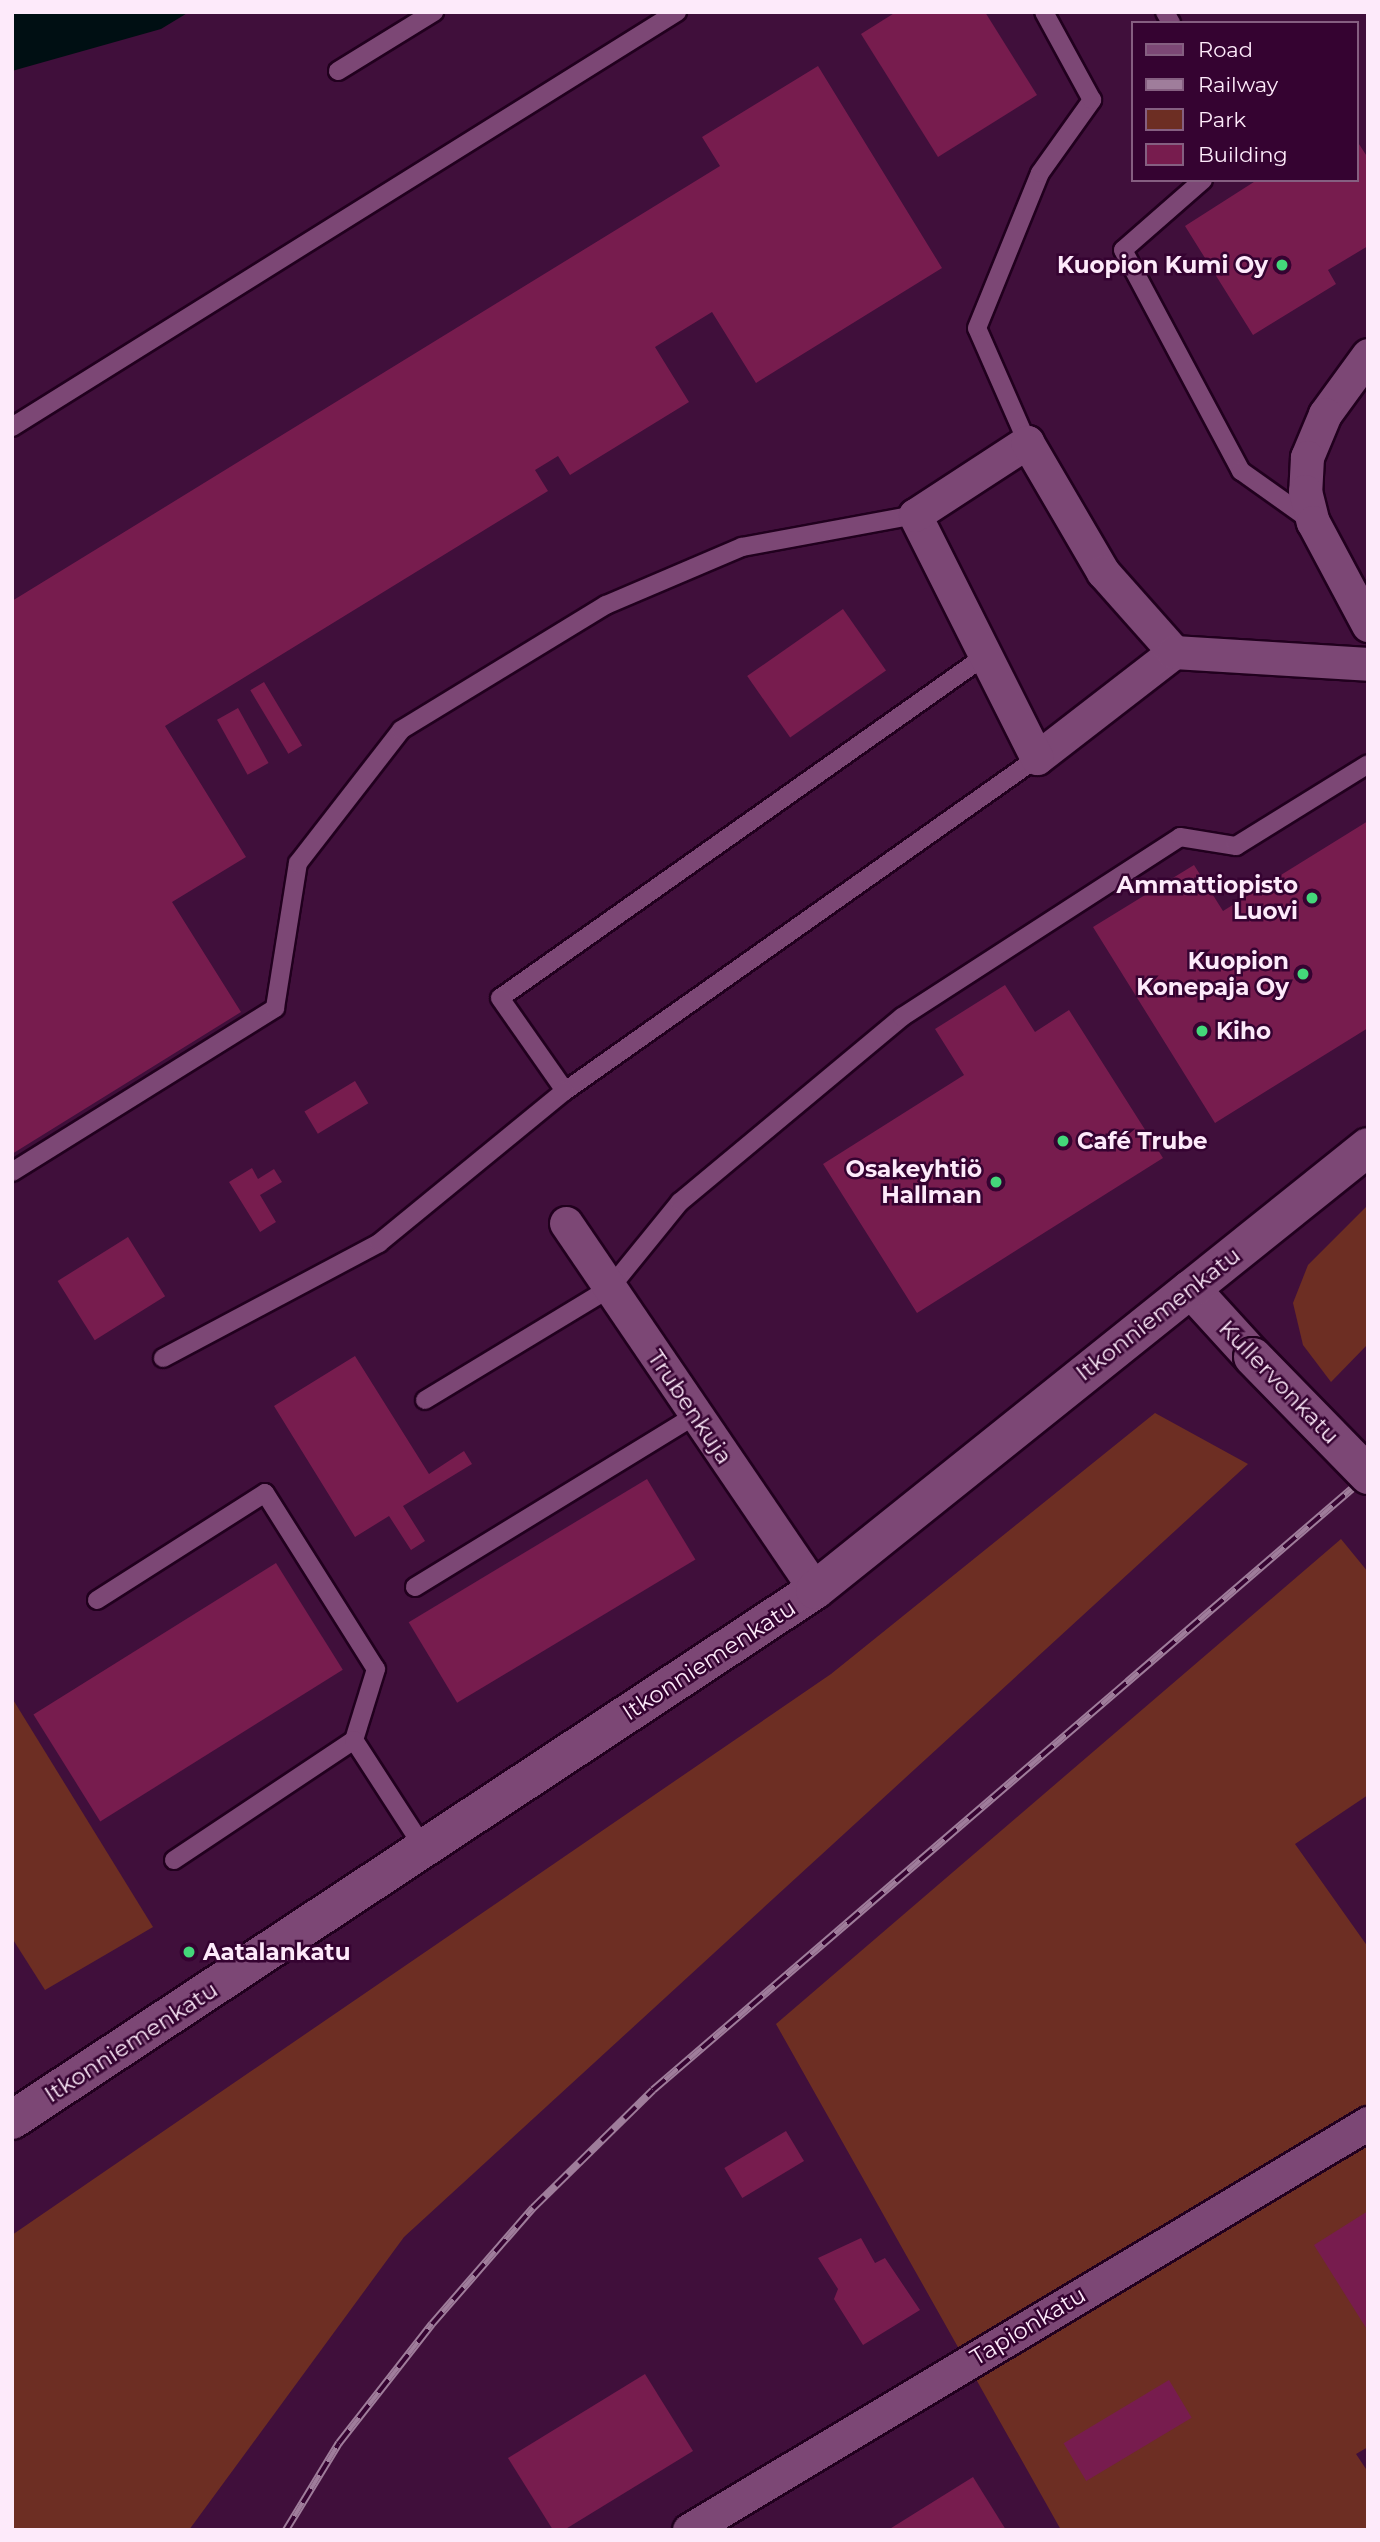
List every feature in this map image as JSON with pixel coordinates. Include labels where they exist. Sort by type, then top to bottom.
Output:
[{"type":"street","points":[[1368,355],[1325,414],[1307,457],[1305,491],[1313,522],[1368,625]]},
{"type":"street","points":[[1174,652],[1103,572],[1027,442],[915,515],[1037,758],[1174,652],[1368,664]]},
{"type":"street","name":"Itkonniemenkatu","points":[[12,2120],[815,1590],[1368,1147]]},
{"type":"street","name":"Trubenkuja","points":[[566,1223],[815,1590]]},
{"type":"street","name":"Kullervonkatu","points":[[1191,1289],[1368,1475]]},
{"type":"street","name":"Tapionkatu","points":[[689,2530],[1368,2123]]},
{"type":"lane","points":[[338,72],[434,12]]},
{"type":"lane","points":[[12,427],[677,12]]},
{"type":"lane","points":[[1027,442],[977,328],[1040,173],[1092,100],[1044,12]]},
{"type":"lane","points":[[1201,182],[1123,250],[1241,471],[1313,522]]},
{"type":"lane","points":[[12,1172],[275,1008],[298,863],[401,730],[606,605],[742,547],[915,515]]},
{"type":"lane","points":[[565,1091],[500,998],[985,656]]},
{"type":"lane","points":[[163,1358],[379,1243],[565,1091],[1037,758]]},
{"type":"lane","points":[[425,1400],[610,1288],[680,1202],[902,1017],[1180,837],[1236,846],[1368,764]]},
{"type":"lane","points":[[415,1587],[696,1415]]},
{"type":"lane","points":[[97,1600],[265,1493],[376,1669],[354,1740],[174,1860]]},
{"type":"lane","points":[[354,1740],[424,1848]]},
{"type":"green space","points":[[1368,1205],[1368,1344],[1331,1382],[1303,1345],[1293,1303],[1308,1265]]},
{"type":"green space","points":[[1155,1413],[1248,1464],[404,2237],[189,2530],[12,2530],[12,2235],[831,1674]]},
{"type":"green space","points":[[1341,1539],[1368,1572],[1368,1795],[1295,1844],[1368,1947],[1368,2447],[1356,2454],[1368,2472],[1368,2530],[1061,2530],[776,2024]]},
{"type":"green space","points":[[12,1698],[153,1927],[45,1990],[12,1938]]},
{"type":"shaded area","points":[[12,12],[189,12],[161,29],[12,71]]},
{"type":"building","points":[[896,12],[985,12],[1037,95],[938,157],[861,34]]},
{"type":"building","points":[[818,66],[942,268],[756,383],[712,312],[655,347],[689,402],[570,475],[558,456],[535,470],[548,491],[165,726],[246,857],[172,902],[241,1012],[12,1154],[12,601],[720,166],[702,137]]},
{"type":"building","points":[[1359,144],[1368,158],[1368,246],[1328,270],[1336,284],[1253,335],[1185,226],[1254,182],[1359,182]]},
{"type":"building","points":[[843,609],[886,670],[790,738],[747,676]]},
{"type":"building","points":[[264,682],[302,745],[288,754],[250,690]]},
{"type":"building","points":[[238,708],[269,763],[248,775],[217,720]]},
{"type":"building","points":[[1368,821],[1368,1028],[1215,1123],[1093,927],[1194,865],[1223,911]]},
{"type":"building","points":[[1005,985],[1035,1032],[1069,1010],[1163,1158],[917,1313],[823,1164],[964,1075],[935,1029]]},
{"type":"building","points":[[355,1081],[368,1103],[318,1134],[304,1111]]},
{"type":"building","points":[[252,1168],[258,1179],[274,1169],[282,1182],[260,1195],[276,1222],[260,1232],[229,1182]]},
{"type":"building","points":[[128,1237],[165,1296],[95,1340],[58,1281]]},
{"type":"building","points":[[355,1356],[429,1474],[464,1451],[472,1464],[403,1506],[425,1541],[411,1550],[389,1516],[355,1537],[274,1406]]},
{"type":"building","points":[[647,1479],[695,1560],[457,1703],[409,1622]]},
{"type":"building","points":[[276,1563],[343,1670],[100,1821],[33,1715]]},
{"type":"building","points":[[786,2131],[804,2161],[742,2198],[724,2168]]},
{"type":"building","points":[[1368,2211],[1368,2331],[1314,2245]]},
{"type":"building","points":[[861,2238],[875,2263],[885,2258],[920,2310],[863,2345],[834,2299],[838,2289],[818,2258]]},
{"type":"building","points":[[645,2374],[693,2451],[564,2530],[553,2530],[508,2458]]},
{"type":"building","points":[[1169,2380],[1192,2418],[1086,2481],[1064,2443]]},
{"type":"building","points":[[973,2477],[1006,2530],[888,2530]]},
{"type":"railway","points":[[286,2530],[339,2443],[432,2324],[533,2208],[653,2090],[1368,1475]]},
{"type":"place","name":"Kuopion Kumi Oy","points":[[1282,265]]},
{"type":"place","name":"Ammattiopisto Luovi","points":[[1312,898]]},
{"type":"place","name":"Kuopion Konepaja Oy","points":[[1303,974]]},
{"type":"place","name":"Kiho","points":[[1202,1031]]},
{"type":"place","name":"Café Trube","points":[[1063,1141]]},
{"type":"place","name":"Osakeyhtiö Hallman","points":[[996,1182]]},
{"type":"place","name":"Aatalankatu","points":[[189,1952]]}]
